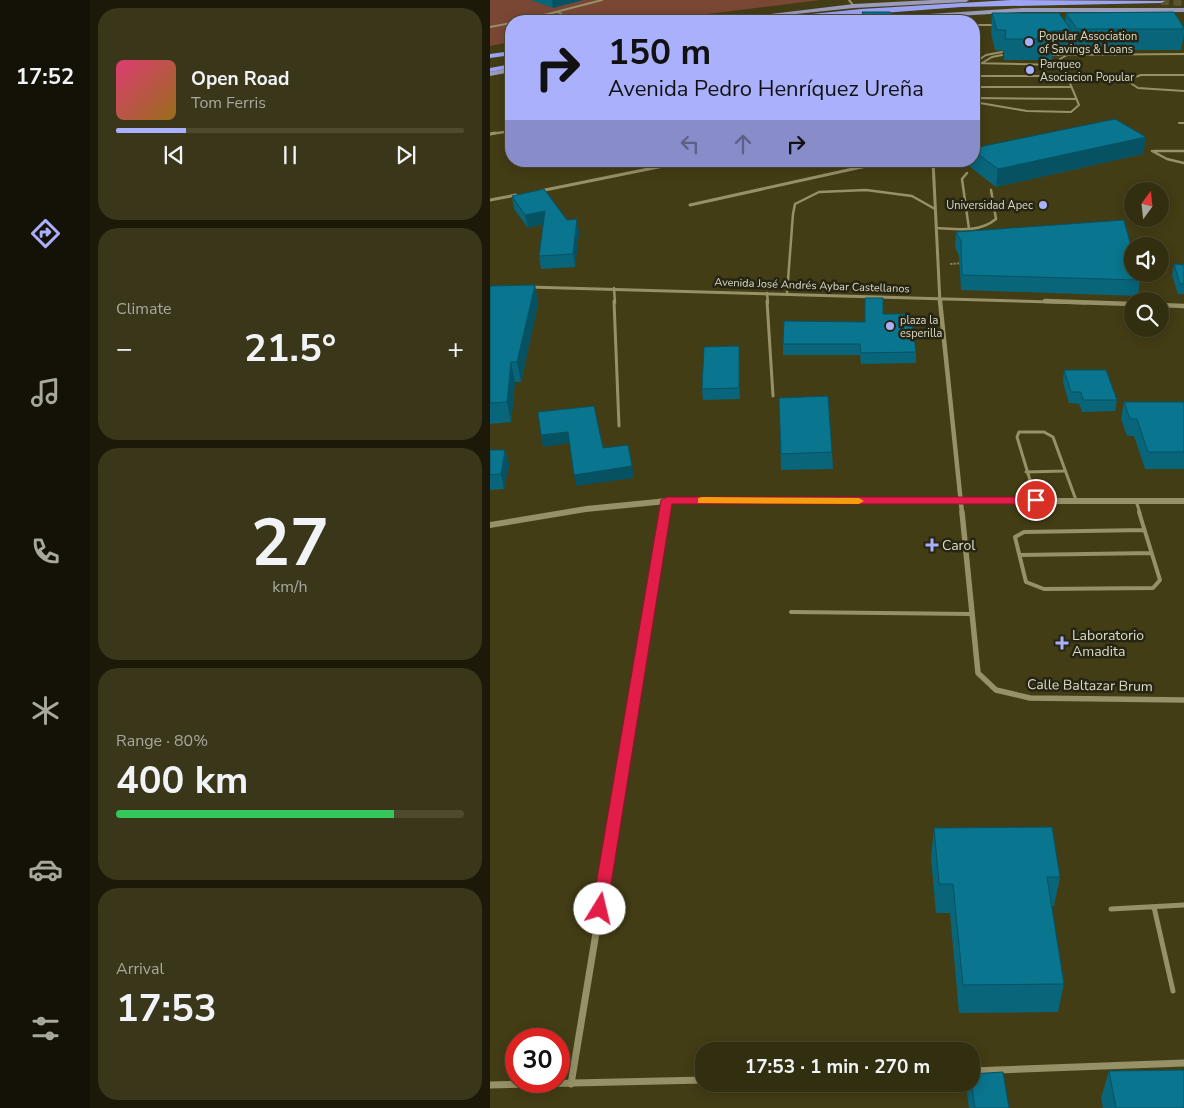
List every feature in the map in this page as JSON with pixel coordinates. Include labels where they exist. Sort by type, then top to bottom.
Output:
[{"type":"highway","points":[[822,15],[893,8],[978,4],[1162,4],[984,8],[862,15]]},
{"type":"highway","points":[[490,56],[505,54]]},
{"type":"highway","points":[[490,66],[505,66]]},
{"type":"highway","points":[[490,70],[505,67]]},
{"type":"main road","points":[[770,15],[854,6],[865,3],[966,0]]},
{"type":"main road","points":[[1116,8],[1176,17]]},
{"type":"main road","points":[[980,15],[1116,8],[1184,10]]},
{"type":"main road","points":[[490,74],[505,68]]},
{"type":"main road","points":[[490,525],[586,509],[667,500],[1184,501]]},
{"type":"street","points":[[490,134],[505,131]]},
{"type":"street","points":[[537,191],[658,167]]},
{"type":"street","points":[[690,205],[862,167]]},
{"type":"street","points":[[933,167],[940,298],[972,614]]},
{"type":"street","points":[[490,200],[518,195]]},
{"type":"street","name":"Avenida José Andrés Aybar Castellanos","points":[[518,287],[614,288],[1124,304]]},
{"type":"street","points":[[1169,305],[1184,306]]},
{"type":"street","points":[[571,1084],[667,500]]},
{"type":"street","name":"Calle Baltazar Brum","points":[[972,614],[978,673],[996,690],[1030,698],[1184,700]]},
{"type":"street","points":[[980,1071],[1184,1063]]},
{"type":"street","points":[[490,1084],[695,1080]]},
{"type":"lane","points":[[546,15],[602,0]]},
{"type":"lane","points":[[849,0],[854,6]]},
{"type":"lane","points":[[558,12],[563,15]]},
{"type":"lane","points":[[490,27],[505,24]]},
{"type":"lane","points":[[980,25],[999,25]]},
{"type":"lane","points":[[1069,46],[1073,54]]},
{"type":"lane","points":[[980,59],[986,55],[1002,54],[982,63]]},
{"type":"lane","points":[[980,101],[1019,110],[1071,112],[1078,108],[1062,65],[1062,56],[1069,54]]},
{"type":"lane","points":[[1050,55],[1184,54]]},
{"type":"lane","points":[[982,63],[1062,65]]},
{"type":"lane","points":[[1184,75],[1142,75],[1126,80],[1138,88],[1184,91]]},
{"type":"lane","points":[[980,76],[1066,76]]},
{"type":"lane","points":[[980,88],[1071,87]]},
{"type":"lane","points":[[980,100],[1076,99]]},
{"type":"lane","points":[[1179,123],[1184,123]]},
{"type":"lane","points":[[1184,151],[1152,151],[1184,163]]},
{"type":"lane","points":[[967,172],[962,179],[969,229]]},
{"type":"lane","points":[[787,293],[793,214],[795,204],[804,198],[818,192],[845,190],[894,194],[913,196],[935,209]]},
{"type":"lane","points":[[936,228],[983,228],[996,220],[992,190]]},
{"type":"lane","points":[[614,288],[619,426]]},
{"type":"lane","points":[[767,293],[773,396]]},
{"type":"lane","points":[[1036,500],[1017,437],[1019,432],[1044,432],[1053,437],[1076,500]]},
{"type":"lane","points":[[1026,472],[1064,471]]},
{"type":"lane","points":[[1136,501],[1160,580],[1153,588],[1044,589],[1026,582],[1015,537],[1024,532],[1144,530]]},
{"type":"lane","points":[[1020,556],[1151,553]]},
{"type":"lane","points":[[791,612],[972,614]]},
{"type":"lane","points":[[1111,909],[1184,905]]},
{"type":"lane","points":[[1154,907],[1172,991]]},
{"type":"path","points":[[938,265],[967,263]]},
{"type":"shaded area","points":[[490,0],[820,0],[699,15],[505,15],[505,43],[490,46]]},
{"type":"building","points":[[862,12],[890,12],[893,15],[863,15]]},
{"type":"building","points":[[1174,12],[1184,29],[1077,29],[1066,13]]},
{"type":"building","points":[[992,13],[1059,13],[1071,30],[1051,31],[1050,35],[1054,39],[1005,39],[1006,30],[997,30]]},
{"type":"building","points":[[1115,119],[1146,137],[998,169],[980,156],[980,147]]},
{"type":"building","points":[[544,189],[567,220],[577,219],[573,254],[539,256],[545,211],[525,215],[512,196]]},
{"type":"building","points":[[1124,220],[1124,228],[1126,228],[1129,237],[1124,237],[1124,280],[962,275],[961,241],[956,232]]},
{"type":"building","points":[[1174,264],[1184,265],[1184,284],[1180,284]]},
{"type":"building","points":[[535,285],[517,362],[511,362],[507,402],[490,403],[490,286]]},
{"type":"building","points":[[865,298],[883,298],[883,314],[911,314],[916,352],[861,353],[860,344],[783,344],[784,321],[865,322]]},
{"type":"building","points":[[739,346],[739,388],[702,389],[704,347]]},
{"type":"building","points":[[1064,370],[1106,370],[1117,400],[1083,400],[1081,392],[1071,392]]},
{"type":"building","points":[[828,396],[832,452],[781,454],[779,398]]},
{"type":"building","points":[[1124,402],[1184,402],[1184,452],[1148,452],[1137,419],[1130,419]]},
{"type":"building","points":[[594,406],[603,448],[628,445],[632,466],[574,475],[568,432],[541,435],[538,412]]},
{"type":"building","points":[[490,450],[505,450],[501,474],[490,475]]},
{"type":"building","points":[[1052,827],[1060,877],[1047,877],[1064,984],[963,985],[953,884],[939,884],[934,828]]},
{"type":"building","points":[[1184,1070],[1184,1108],[1116,1108],[1109,1071]]},
{"type":"building","points":[[1003,1072],[1009,1108],[975,1108],[973,1092],[980,1092],[980,1073]]},
{"type":"tunnel","points":[[1161,1],[1184,2]]},
{"type":"slow traffic","points":[[702,501],[859,501]]},
{"type":"place","name":"Popular Association of Savings & Loans","points":[[1029,42]]},
{"type":"place","name":"Parqueo Asociacion Popular","points":[[1030,70]]},
{"type":"place","name":"Universidad Apec","points":[[1043,205]]},
{"type":"place","name":"plaza la esperilla","points":[[890,326]]},
{"type":"place","name":"Carol","points":[[932,545]]},
{"type":"place","name":"Laboratorio Amadita","points":[[1062,643]]},
{"type":"route","points":[[600,909],[667,500],[1036,500]]}]
